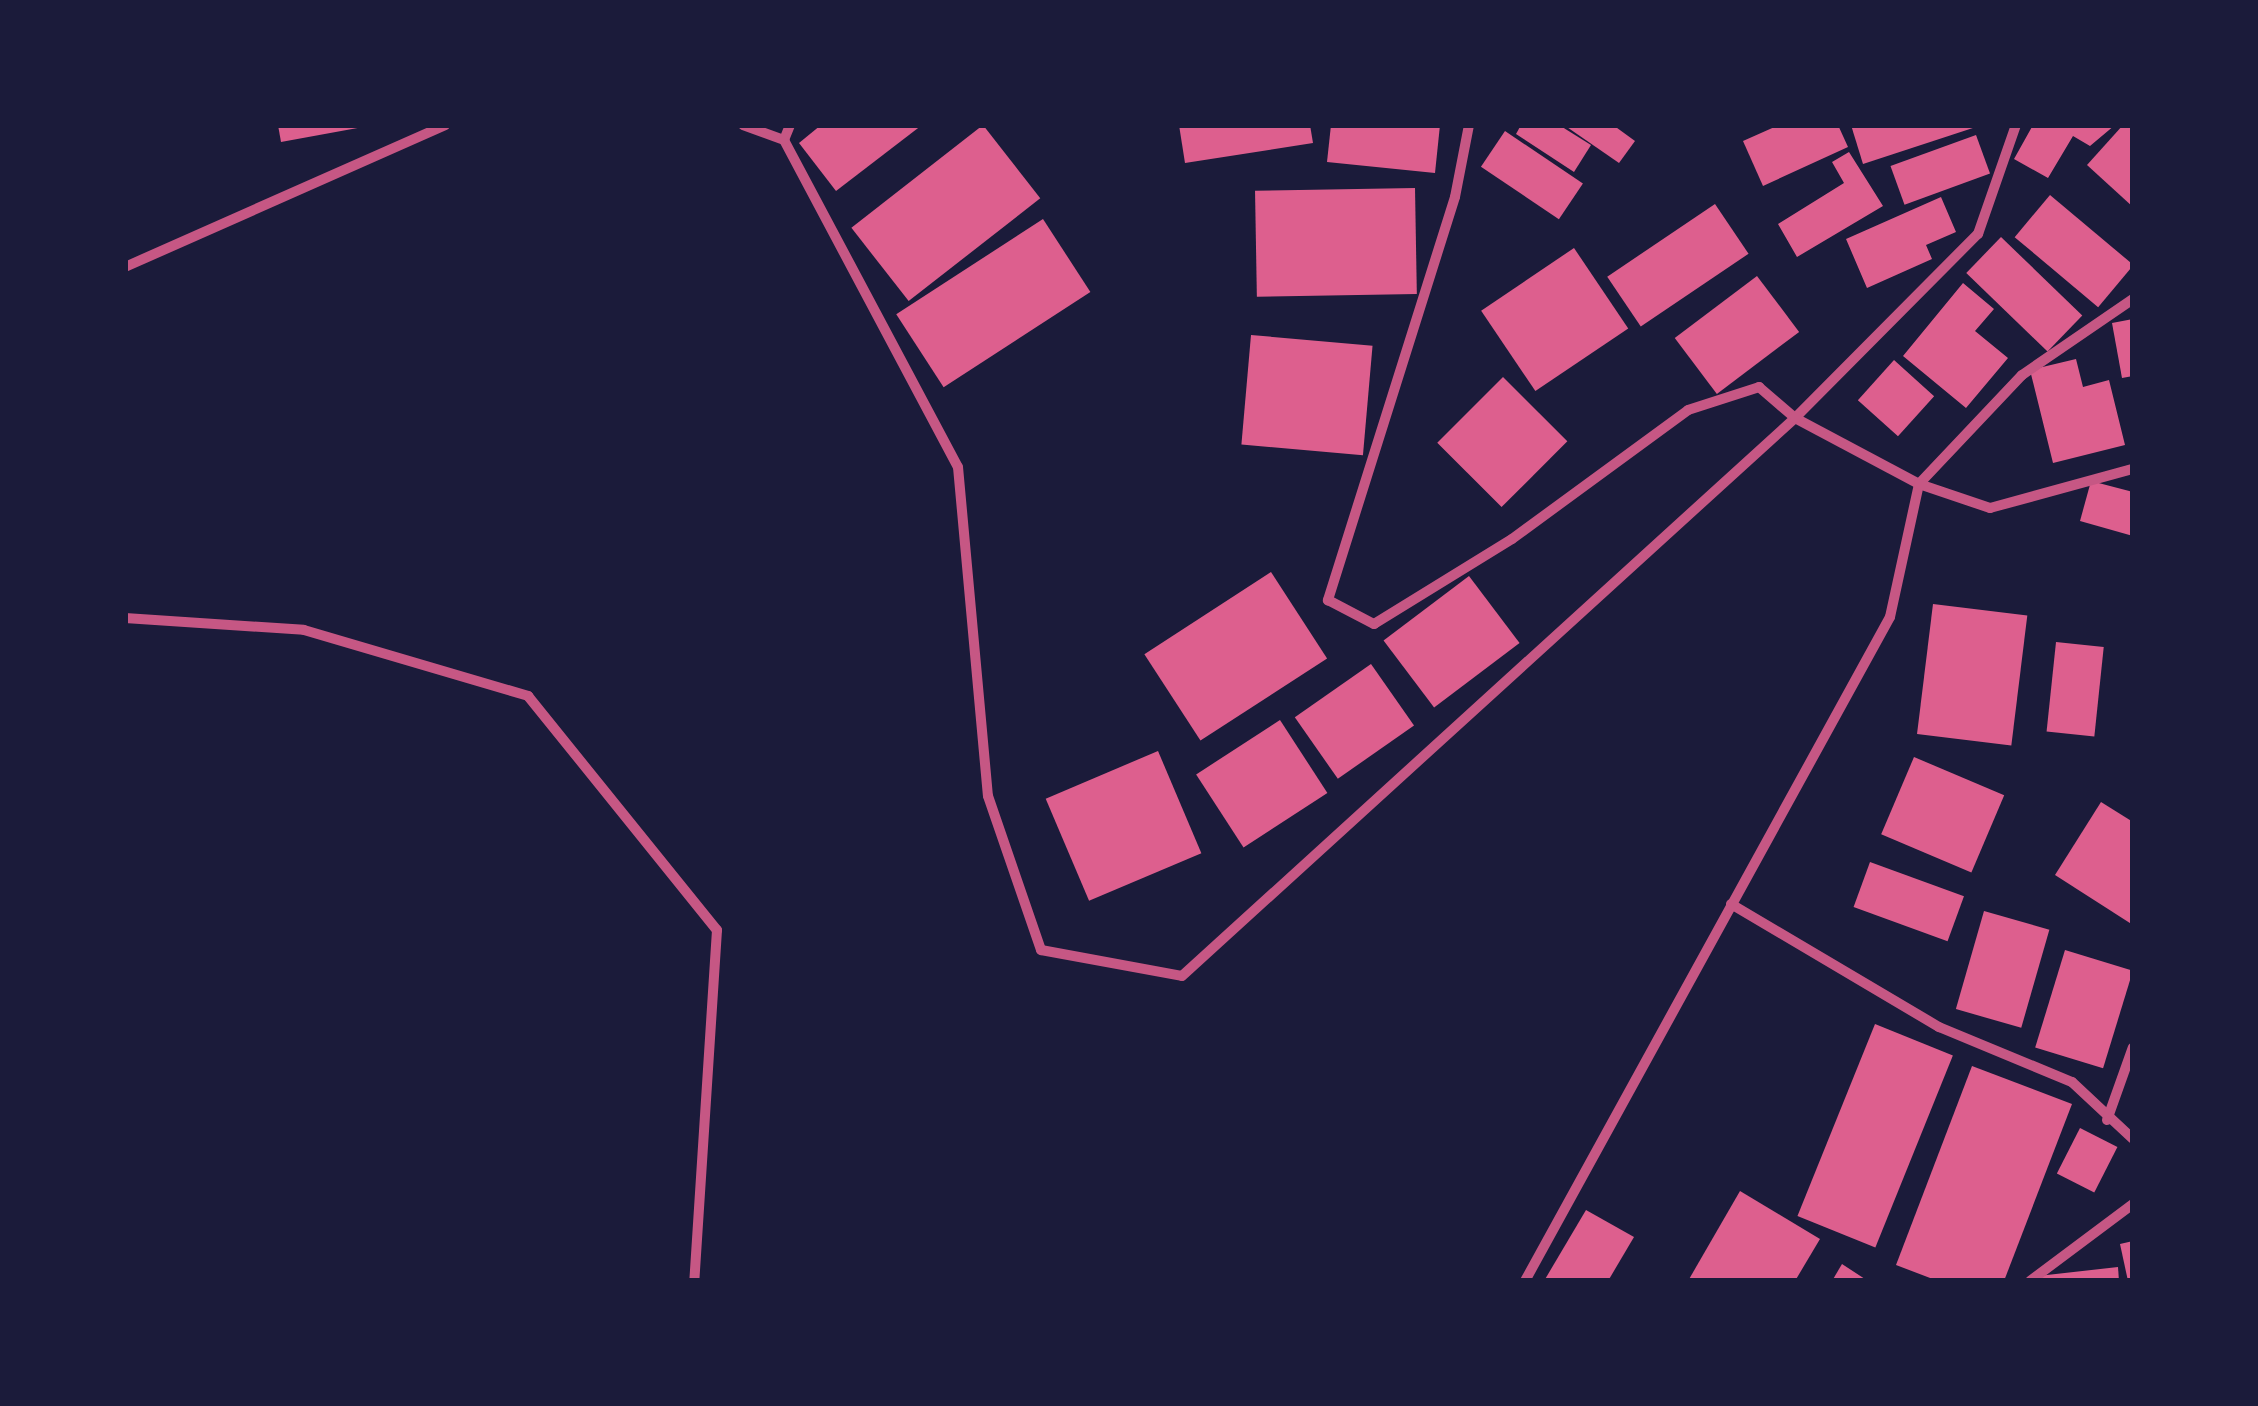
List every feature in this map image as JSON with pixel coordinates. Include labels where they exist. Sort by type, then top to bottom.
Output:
[{"type":"street","points":[[125,267],[445,125]]},
{"type":"street","points":[[743,125],[784,140],[958,466],[988,796],[1041,950],[1182,976],[1795,418],[1978,234],[2016,125]]},
{"type":"street","points":[[784,140],[790,125]]},
{"type":"street","points":[[1469,125],[1456,197],[1328,600],[1374,624],[1512,539],[1688,410],[1759,387],[1795,418],[1919,484],[1990,508],[2133,468]]},
{"type":"street","points":[[1525,1281],[1890,618],[1919,484],[2022,375],[2133,299]]},
{"type":"street","points":[[125,618],[304,630],[528,696],[717,930],[694,1281]]},
{"type":"street","points":[[1731,904],[1939,1027],[2072,1082],[2107,1120],[2133,1139]]},
{"type":"street","points":[[2107,1120],[2133,1047]]},
{"type":"street","points":[[2030,1281],[2133,1204]]},
{"type":"building","points":[[278,125],[363,125],[363,127],[281,142]]},
{"type":"building","points":[[821,125],[922,125],[836,191],[799,143]]},
{"type":"building","points":[[983,125],[1040,198],[909,301],[851,228]]},
{"type":"building","points":[[1179,125],[1310,125],[1313,143],[1185,163]]},
{"type":"building","points":[[1331,125],[1440,125],[1435,173],[1327,162]]},
{"type":"building","points":[[1521,125],[1559,125],[1591,145],[1574,172],[1516,134]]},
{"type":"building","points":[[1564,125],[1613,125],[1635,141],[1619,163]]},
{"type":"building","points":[[1779,125],[1838,125],[1848,147],[1763,186],[1743,141]]},
{"type":"building","points":[[1851,125],[1979,125],[1979,126],[1863,164]]},
{"type":"building","points":[[2033,125],[2115,125],[2090,146],[2073,136],[2048,178],[2014,159]]},
{"type":"building","points":[[2123,125],[2133,125],[2133,207],[2087,165]]},
{"type":"building","points":[[1505,131],[1583,184],[1559,219],[1481,167]]},
{"type":"building","points":[[1976,135],[1990,174],[1905,205],[1890,166]]},
{"type":"building","points":[[1849,152],[1883,206],[1797,257],[1778,224],[1844,183],[1832,162]]},
{"type":"building","points":[[1415,188],[1417,294],[1257,297],[1255,191]]},
{"type":"building","points":[[2050,195],[2133,265],[2098,307],[2015,237]]},
{"type":"building","points":[[1941,197],[1956,232],[1926,245],[1932,259],[1867,288],[1846,239]]},
{"type":"building","points":[[1715,204],[1749,254],[1641,326],[1607,277]]},
{"type":"building","points":[[1043,219],[1090,292],[944,387],[896,314]]},
{"type":"building","points":[[2001,237],[2082,315],[2048,351],[1966,273]]},
{"type":"building","points":[[1574,248],[1628,328],[1535,391],[1481,311]]},
{"type":"building","points":[[1757,276],[1799,332],[1717,394],[1675,338]]},
{"type":"building","points":[[1963,283],[1994,309],[1975,331],[2008,358],[1966,408],[1903,356]]},
{"type":"building","points":[[2133,319],[2133,376],[2122,378],[2112,323]]},
{"type":"building","points":[[1251,335],[1373,346],[1363,455],[1241,445]]},
{"type":"building","points":[[2076,359],[2083,387],[2109,380],[2125,445],[2053,463],[2030,370]]},
{"type":"building","points":[[1894,360],[1934,396],[1898,436],[1858,400]]},
{"type":"building","points":[[1503,377],[1567,441],[1502,507],[1437,443]]},
{"type":"building","points":[[2091,481],[2133,492],[2133,536],[2080,521]]},
{"type":"building","points":[[1271,572],[1327,658],[1200,741],[1144,654]]},
{"type":"building","points":[[1469,576],[1520,643],[1434,707],[1384,640]]},
{"type":"building","points":[[1933,604],[2027,616],[2011,746],[1917,734]]},
{"type":"building","points":[[2056,642],[2104,647],[2094,737],[2047,732]]},
{"type":"building","points":[[1371,664],[1414,725],[1338,779],[1295,717]]},
{"type":"building","points":[[1280,720],[1327,793],[1244,847],[1196,774]]},
{"type":"building","points":[[1158,751],[1201,853],[1089,901],[1046,799]]},
{"type":"building","points":[[1914,757],[2004,795],[1971,873],[1881,834]]},
{"type":"building","points":[[2101,802],[2133,822],[2133,925],[2055,875]]},
{"type":"building","points":[[1870,862],[1964,896],[1948,941],[1854,907]]},
{"type":"building","points":[[1984,911],[2049,930],[2021,1028],[1956,1009]]},
{"type":"building","points":[[2065,950],[2133,971],[2103,1068],[2035,1048]]},
{"type":"building","points":[[1875,1024],[1953,1055],[1875,1247],[1797,1216]]},
{"type":"building","points":[[1972,1066],[2072,1104],[2004,1281],[1938,1281],[1896,1265]]},
{"type":"building","points":[[2080,1128],[2117,1147],[2094,1193],[2057,1173]]},
{"type":"building","points":[[1740,1191],[1820,1239],[1795,1281],[1688,1281]]},
{"type":"building","points":[[1586,1210],[1634,1237],[1608,1281],[1544,1281]]},
{"type":"building","points":[[2133,1241],[2133,1281],[2128,1281],[2120,1244]]},
{"type":"building","points":[[1842,1264],[1868,1281],[1832,1281]]},
{"type":"building","points":[[2118,1267],[2119,1281],[2039,1281],[2038,1276]]}]
